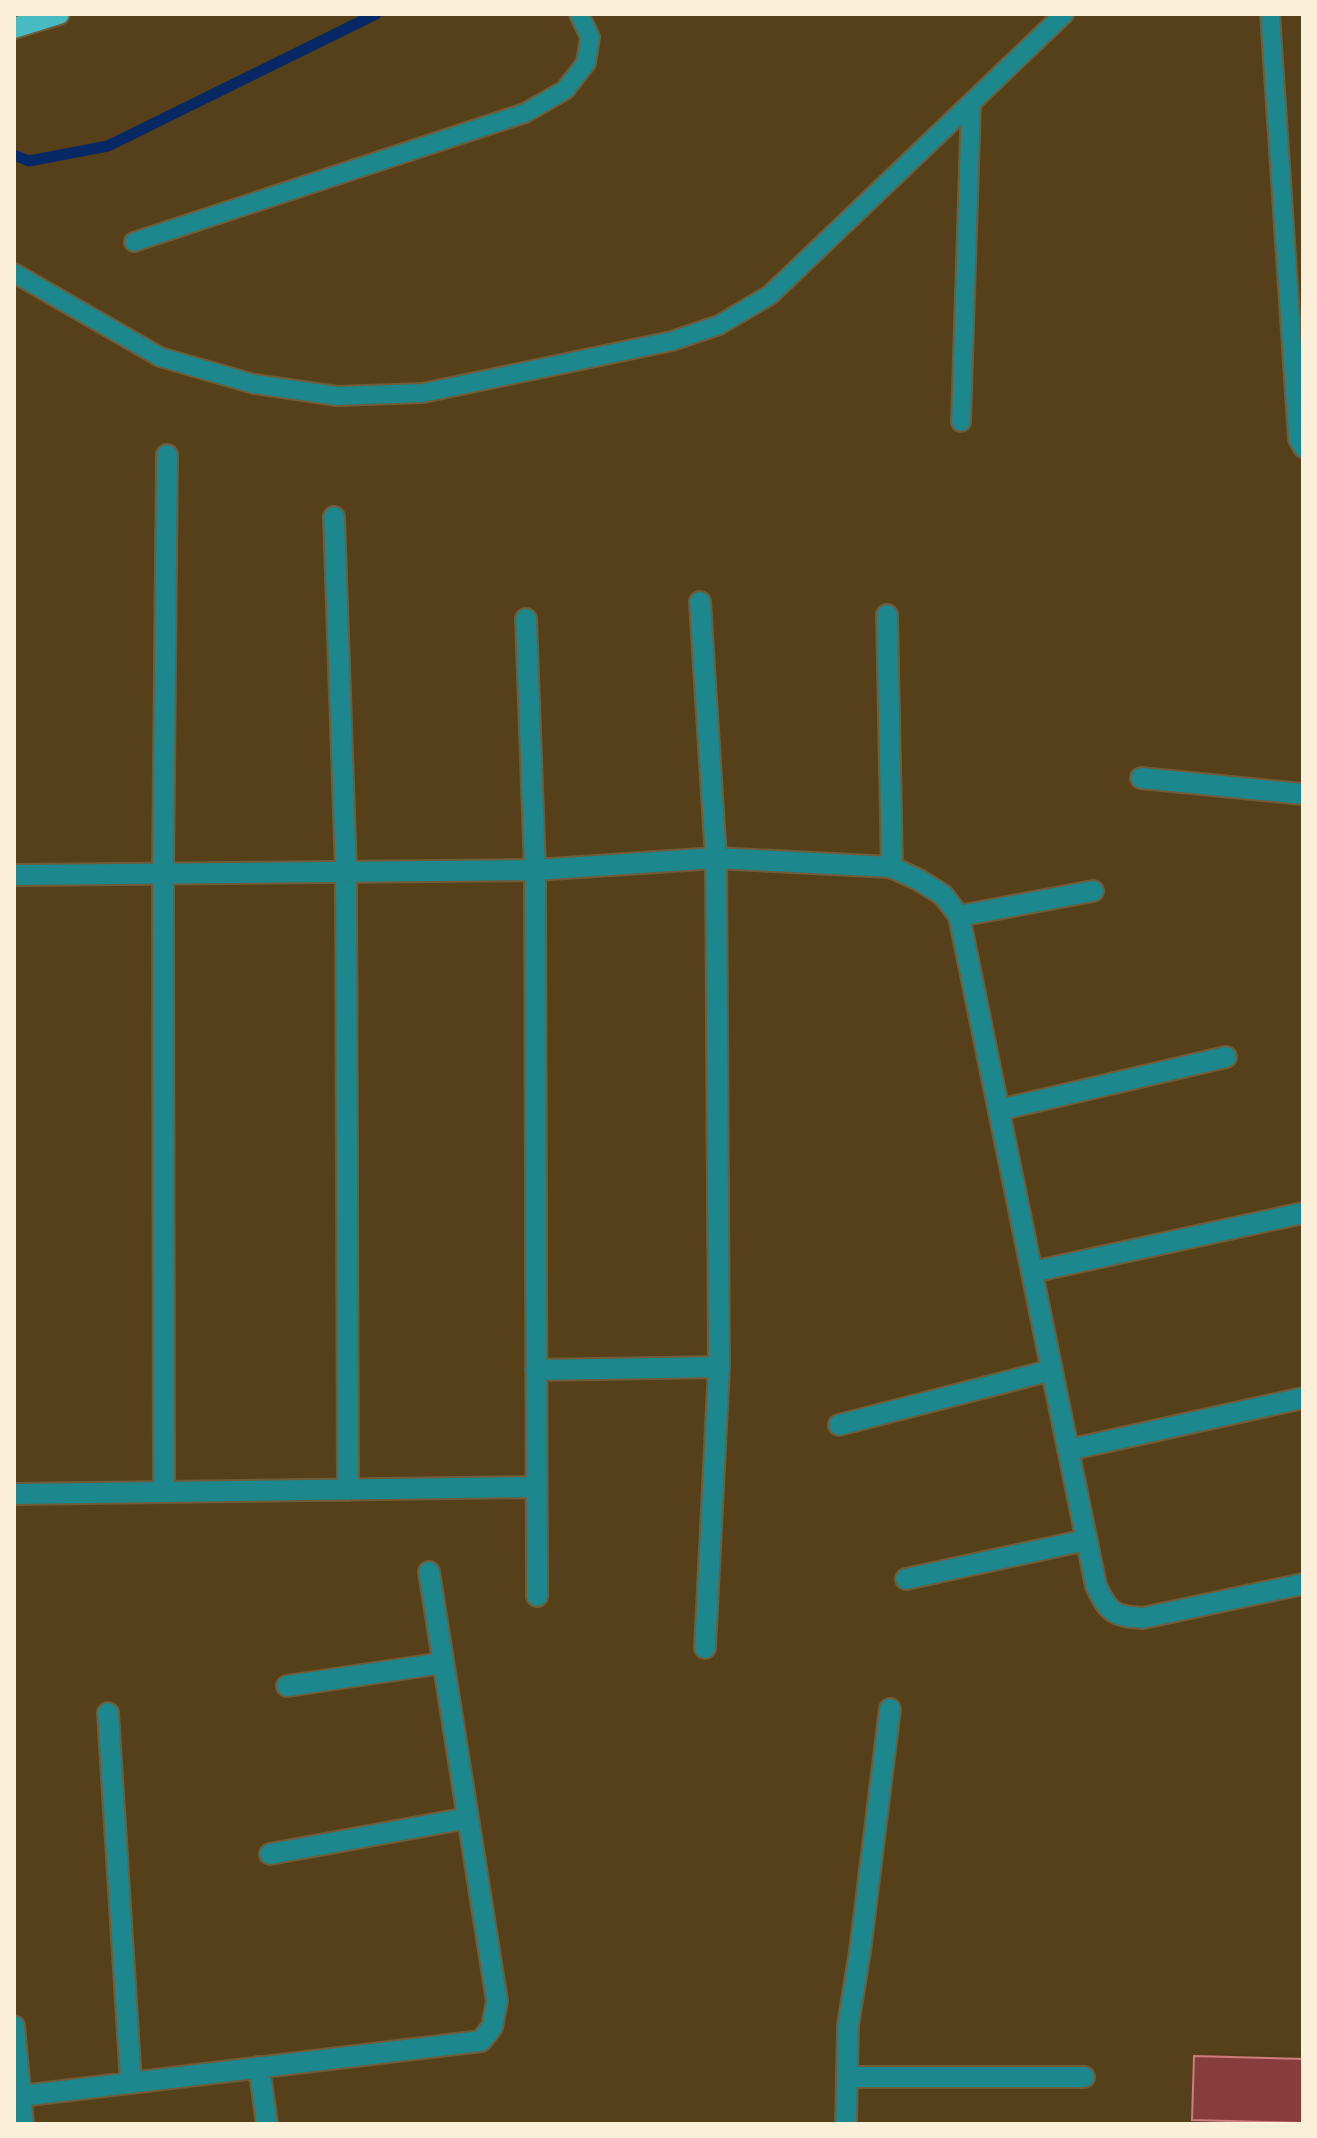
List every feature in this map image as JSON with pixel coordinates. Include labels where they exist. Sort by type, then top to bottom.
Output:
[{"type":"main road","points":[[14,28],[59,14]]},
{"type":"street","points":[[164,1492],[163,873],[167,455]]},
{"type":"street","points":[[334,517],[346,872],[348,1490]]},
{"type":"street","points":[[700,602],[716,858],[719,1367],[705,1648]]},
{"type":"street","points":[[887,615],[892,868]]},
{"type":"street","points":[[526,619],[535,870],[537,1596]]},
{"type":"street","points":[[1141,778],[1303,794]]},
{"type":"street","points":[[14,875],[535,870],[716,858],[892,868],[919,880],[943,895],[959,916],[1086,1540],[1096,1586],[1106,1607],[1122,1617],[1143,1618],[1303,1584]]},
{"type":"street","points":[[959,916],[1093,891]]},
{"type":"street","points":[[999,1110],[1226,1057]]},
{"type":"street","points":[[1032,1272],[1303,1213]]},
{"type":"street","points":[[536,1370],[719,1367]]},
{"type":"street","points":[[839,1425],[1052,1370]]},
{"type":"street","points":[[1068,1450],[1303,1398]]},
{"type":"street","points":[[14,1494],[536,1487]]},
{"type":"street","points":[[906,1579],[1086,1540]]},
{"type":"street","points":[[21,2096],[481,2041],[492,2027],[497,2001],[429,1572]]},
{"type":"street","points":[[287,1686],[443,1663]]},
{"type":"street","points":[[846,2124],[848,2025],[890,1709]]},
{"type":"street","points":[[108,1713],[131,2082]]},
{"type":"street","points":[[270,1854],[468,1818]]},
{"type":"street","points":[[14,2026],[23,2124]]},
{"type":"street","points":[[259,2067],[267,2124]]},
{"type":"street","points":[[847,2077],[1084,2077]]},
{"type":"lane","points":[[134,242],[525,113],[565,90],[586,63],[590,37],[579,14]]},
{"type":"lane","points":[[14,273],[160,357],[254,384],[337,396],[423,393],[672,341],[719,325],[770,295],[1064,14]]},
{"type":"lane","points":[[1270,14],[1298,439],[1303,448]]},
{"type":"lane","points":[[961,422],[971,103]]},
{"type":"building","points":[[1194,2056],[1303,2059],[1303,2123],[1192,2120]]},
{"type":"waterway","points":[[14,155],[29,161],[108,146],[376,14]]}]
